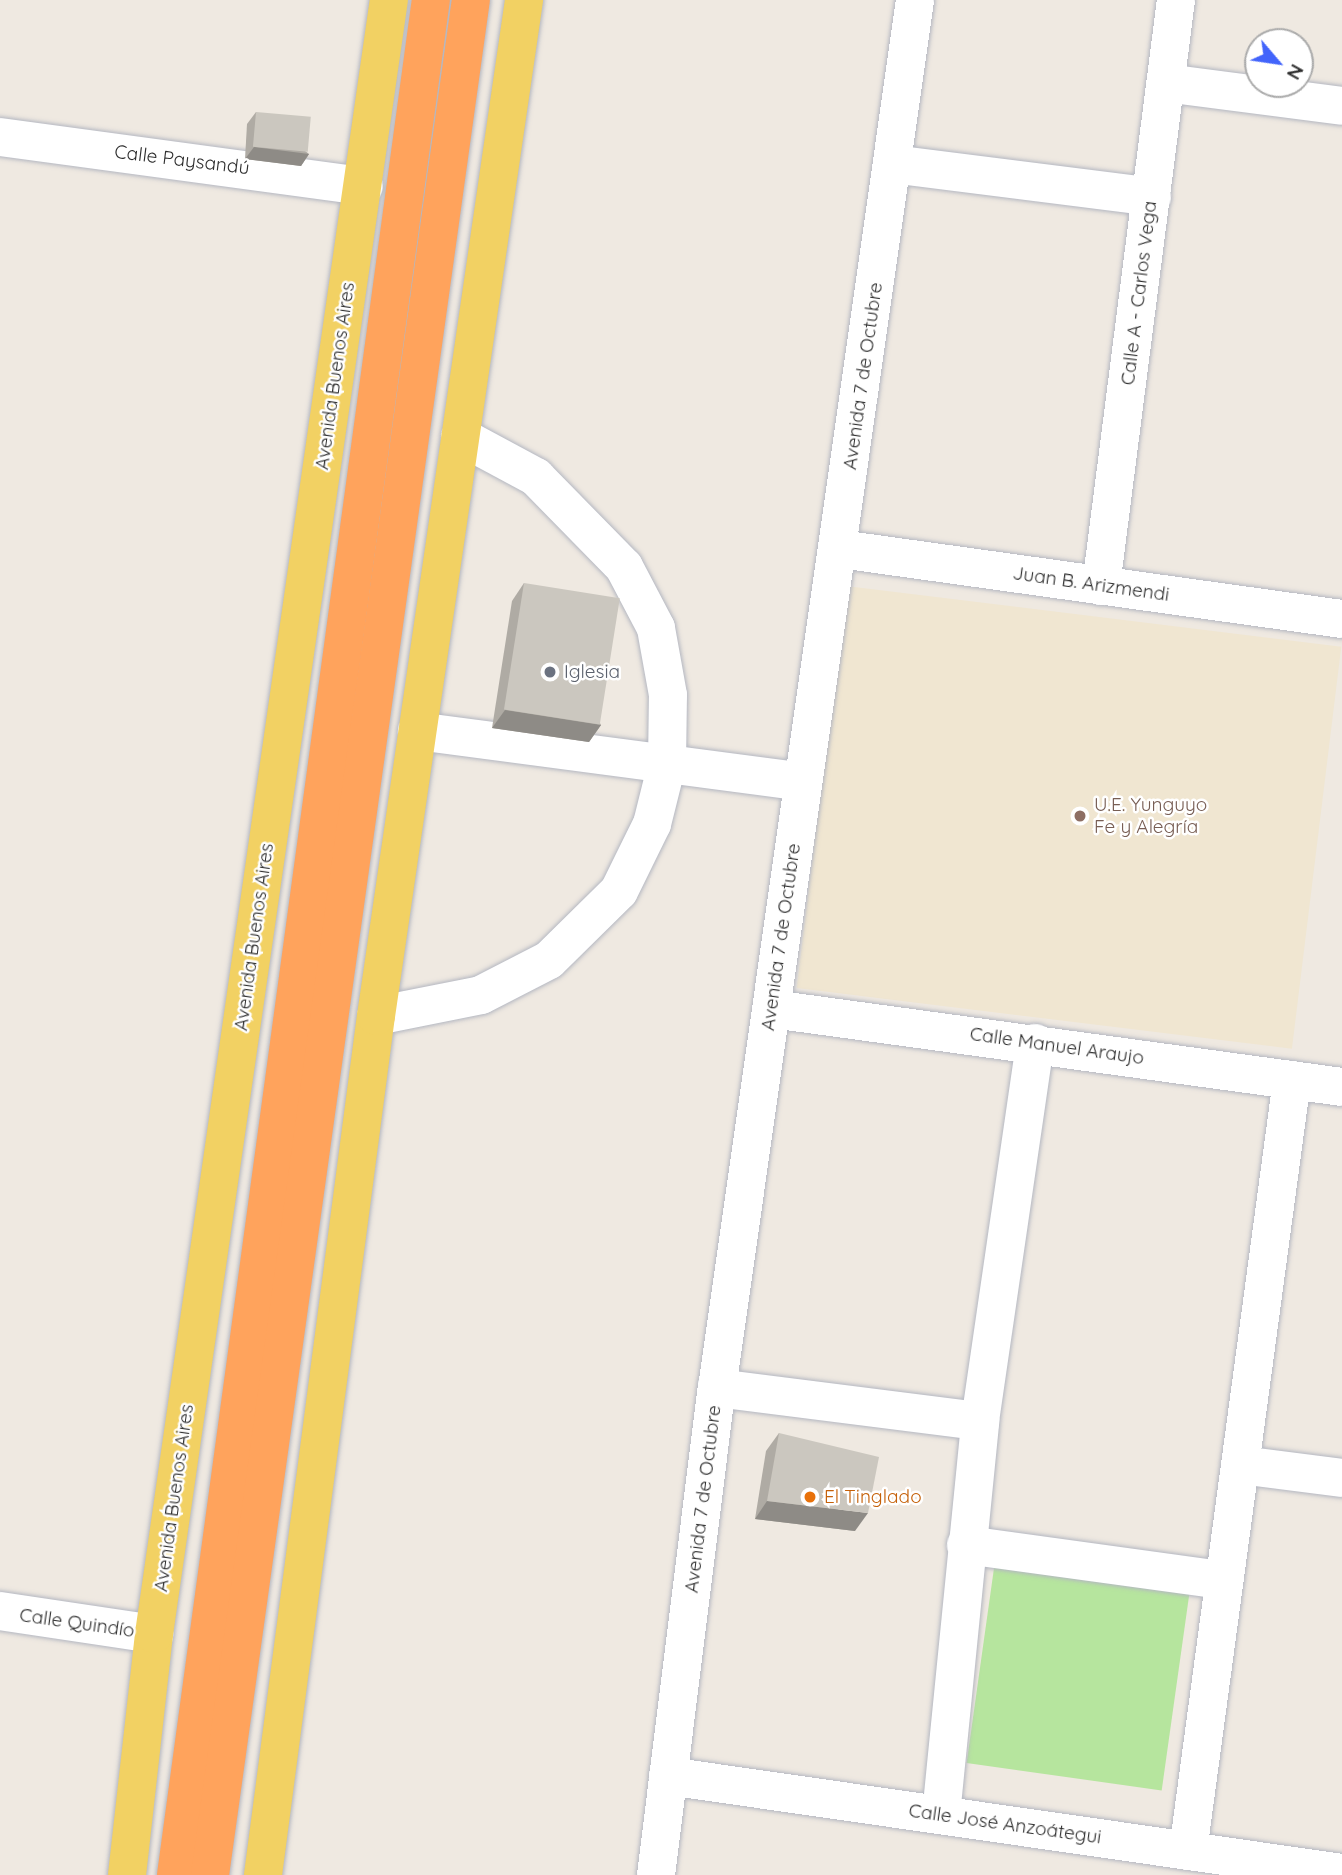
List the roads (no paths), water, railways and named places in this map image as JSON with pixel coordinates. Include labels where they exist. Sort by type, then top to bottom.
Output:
[{"type":"highway","points":[[176,1875],[431,0]]},
{"type":"highway","points":[[210,1875],[471,0]]},
{"type":"main road","name":"Avenida Buenos Aires","points":[[127,1875],[155,1634],[389,0]]},
{"type":"main road","points":[[263,1875],[376,1016],[524,0]]},
{"type":"street","name":"Avenida 7 de Octubre","points":[[656,1875],[717,1388],[802,782],[840,549],[915,0]]},
{"type":"street","name":"Calle A - Carlos Vega","points":[[1101,586],[1176,0]]},
{"type":"street","points":[[1166,83],[1342,106]]},
{"type":"street","name":"Calle Paysandú","points":[[0,137],[364,186]]},
{"type":"street","points":[[892,164],[1152,197]]},
{"type":"street","points":[[376,1016],[481,995],[549,961],[619,891],[652,824],[667,764],[668,695],[656,628],[624,567],[536,477],[460,436]]},
{"type":"street","name":"Juan B. Arizmendi","points":[[840,549],[1342,619]]},
{"type":"street","points":[[417,731],[802,782]]},
{"type":"street","name":"Calle Manuel Araujo","points":[[772,1009],[1035,1042],[1342,1087]]},
{"type":"street","points":[[941,1815],[980,1422],[1035,1042]]},
{"type":"street","points":[[1188,1851],[1221,1580],[1241,1465],[1292,1080]]},
{"type":"street","points":[[717,1388],[980,1422]]},
{"type":"street","points":[[1241,1465],[1342,1478]]},
{"type":"street","points":[[966,1545],[1221,1580]]},
{"type":"street","name":"Calle Quindío","points":[[0,1611],[155,1634]]},
{"type":"street","name":"Calle José Anzoátegui","points":[[668,1776],[1342,1873]]},
{"type":"place","name":"Iglesia","points":[[550,672]]},
{"type":"place","name":"U.E. Yunguyo Fe y Alegría","points":[[1080,816]]},
{"type":"place","name":"El Tinglado","points":[[810,1497]]}]
